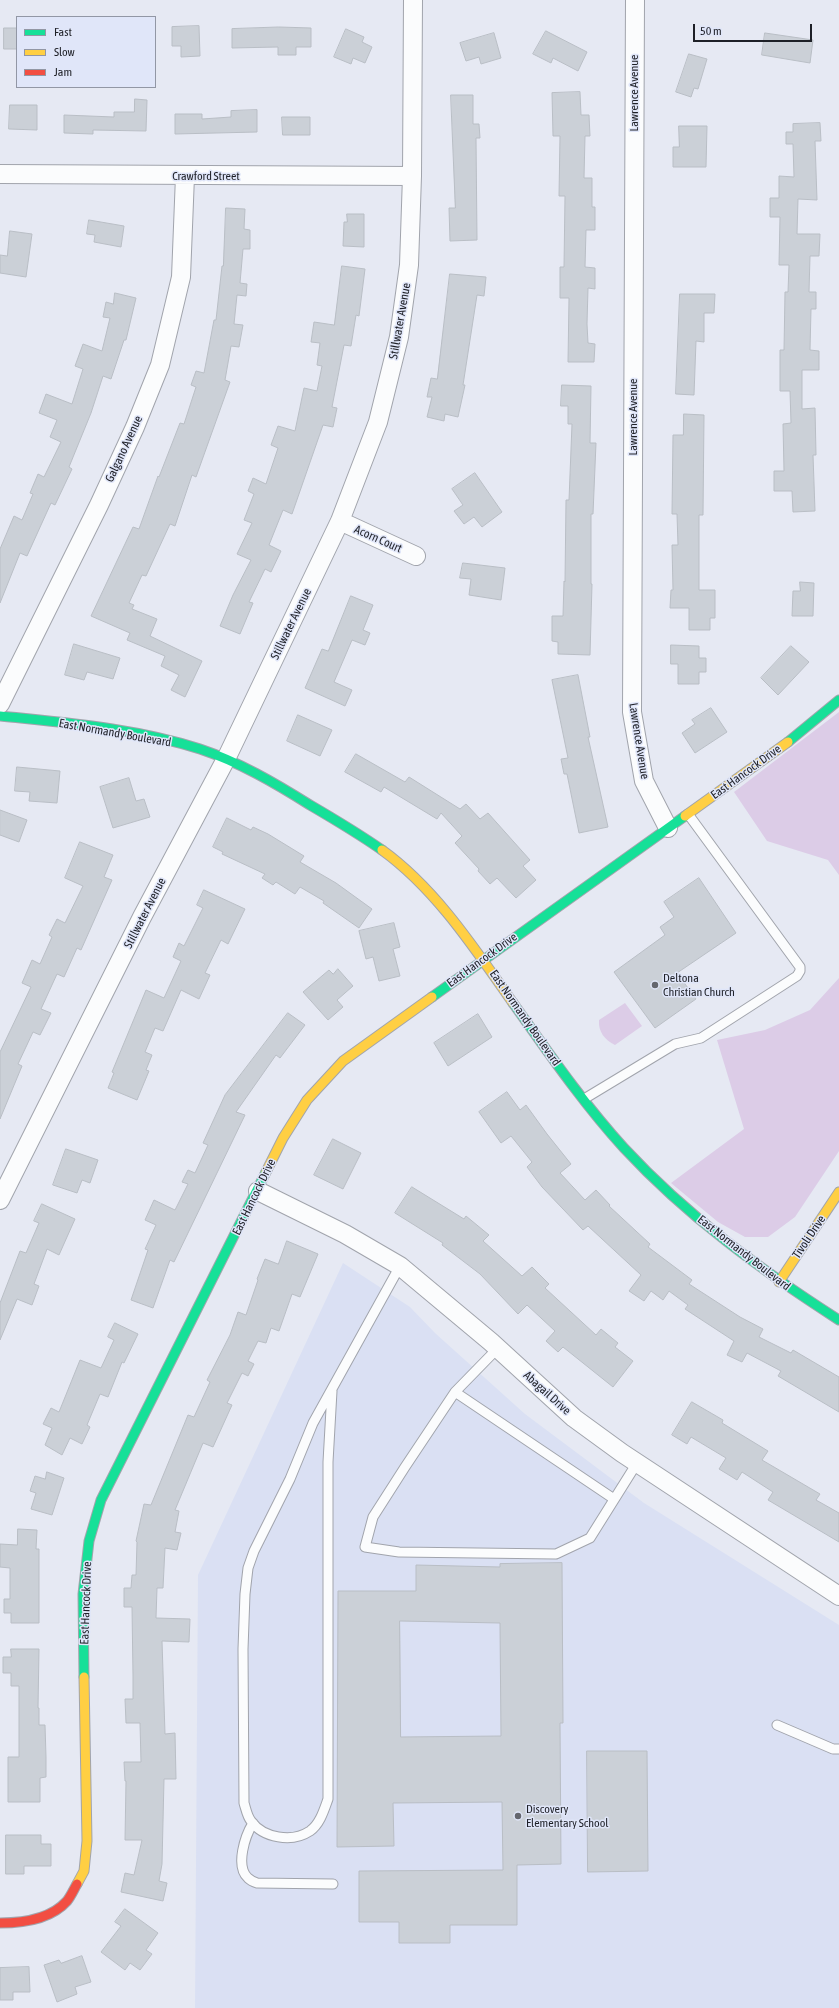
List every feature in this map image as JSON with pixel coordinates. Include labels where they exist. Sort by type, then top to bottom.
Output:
[{"type":"street","name":"Stillwater Avenue","points":[[0,1200],[142,917],[226,759],[340,521],[378,422],[399,337],[410,266],[413,0]]},
{"type":"street","name":"Lawrence Avenue","points":[[635,0],[632,712],[644,781],[668,828]]},
{"type":"street","name":"Crawford Street","points":[[0,174],[412,176]]},
{"type":"street","name":"Galgano Avenue","points":[[0,704],[102,498],[135,427],[160,365],[180,277],[185,176]]},
{"type":"street","name":"Acorn Court","points":[[340,521],[416,556]]},
{"type":"street","name":"East Hancock Drive","points":[[0,1923],[12,1923],[42,1918],[67,1901],[84,1871],[87,1841],[84,1594],[89,1542],[101,1500],[258,1191],[283,1138],[307,1100],[343,1061],[483,959],[795,737],[839,700]]},
{"type":"street","name":"East Normandy Boulevard","points":[[0,716],[94,727],[165,739],[226,759],[279,785],[371,842],[419,882],[483,959],[584,1099],[612,1133],[656,1181],[685,1207],[779,1282],[839,1320]]},
{"type":"street","name":"Abagail Drive","points":[[258,1191],[345,1234],[400,1266],[498,1348],[574,1418],[637,1463],[839,1596]]},
{"type":"street","name":"Tivoli Drive","points":[[779,1282],[839,1192]]},
{"type":"lane","points":[[584,1099],[675,1044],[700,1038],[797,976],[800,971],[800,967],[688,814]]},
{"type":"lane","points":[[332,1391],[328,1462],[328,1799],[320,1819],[309,1831],[287,1838],[261,1832],[250,1820],[244,1804],[243,1649],[245,1594],[248,1568],[254,1551],[290,1479],[313,1423],[400,1266]]},
{"type":"lane","points":[[498,1348],[455,1392],[373,1517],[366,1547],[399,1552],[556,1554],[590,1538],[637,1463]]},
{"type":"lane","points":[[455,1392],[614,1499]]},
{"type":"lane","points":[[777,1725],[833,1749],[839,1749]]},
{"type":"lane","points":[[253,1823],[245,1836],[243,1848],[243,1867],[248,1878],[257,1883],[333,1884]]},
{"type":"shaded area","points":[[839,712],[839,875],[828,860],[767,841],[734,792]]},
{"type":"shaded area","points":[[839,978],[839,1151],[795,1217],[768,1237],[745,1237],[718,1222],[671,1183],[744,1129],[717,1040],[765,1030],[810,1010]]},
{"type":"shaded area","points":[[625,1003],[642,1026],[615,1045],[608,1041],[601,1032],[599,1020]]},
{"type":"shaded area","name":"Discovery Elementary School","points":[[343,1263],[410,1307],[435,1333],[525,1414],[644,1503],[839,1625],[839,2008],[195,2008],[198,1575]]},
{"type":"building","points":[[199,26],[200,56],[181,57],[181,46],[172,46],[172,27]]},
{"type":"building","points":[[279,27],[311,28],[311,47],[296,47],[296,55],[278,55],[278,47],[232,48],[232,29]]},
{"type":"building","points":[[4,28],[16,28],[16,49],[4,49]]},
{"type":"building","points":[[346,29],[364,37],[362,42],[372,47],[365,63],[353,58],[351,64],[334,57]]},
{"type":"building","points":[[546,31],[587,52],[578,71],[553,58],[551,63],[533,54]]},
{"type":"building","points":[[494,33],[501,58],[481,64],[479,57],[466,61],[460,43]]},
{"type":"building","points":[[765,33],[813,40],[810,63],[762,55]]},
{"type":"building","points":[[689,54],[707,59],[698,89],[694,88],[691,97],[676,92]]},
{"type":"building","points":[[580,92],[581,115],[589,115],[590,136],[585,136],[584,178],[592,178],[592,207],[595,207],[595,230],[586,230],[585,267],[595,268],[595,289],[588,288],[587,324],[588,343],[595,344],[594,362],[568,362],[569,298],[560,298],[560,267],[564,267],[565,196],[559,196],[560,136],[553,136],[552,93]]},
{"type":"building","points":[[451,95],[473,95],[473,124],[479,124],[480,138],[476,138],[477,240],[450,241],[449,208],[455,208]]},
{"type":"building","points":[[135,99],[147,100],[146,131],[93,130],[93,134],[64,133],[64,115],[114,117],[114,112],[134,112]]},
{"type":"building","points":[[10,105],[37,105],[37,130],[9,129]]},
{"type":"building","points":[[257,110],[257,132],[175,134],[175,114],[202,114],[202,119],[231,117],[231,111]]},
{"type":"building","points":[[282,117],[310,117],[310,135],[283,135]]},
{"type":"building","points":[[820,123],[821,141],[815,141],[817,200],[798,199],[797,234],[820,234],[819,256],[810,256],[809,292],[816,292],[816,309],[811,309],[810,350],[819,351],[819,370],[802,370],[802,409],[815,408],[816,455],[813,455],[815,511],[793,512],[792,491],[774,491],[774,471],[784,471],[783,424],[791,423],[790,391],[780,391],[780,350],[784,350],[785,292],[788,292],[789,265],[779,265],[780,217],[770,217],[770,198],[779,198],[779,176],[794,177],[793,144],[786,144],[786,132],[793,132],[793,124]]},
{"type":"building","points":[[679,126],[707,126],[706,167],[673,167],[673,147],[679,147]]},
{"type":"building","points":[[226,208],[245,209],[244,229],[250,230],[250,249],[243,249],[240,283],[247,284],[246,296],[237,295],[234,324],[243,325],[239,347],[231,346],[225,380],[230,382],[196,477],[192,475],[175,526],[170,524],[146,576],[142,575],[129,603],[134,605],[132,609],[157,619],[150,636],[202,661],[185,697],[171,690],[179,675],[161,666],[165,656],[127,640],[130,633],[91,616],[133,527],[139,529],[158,476],[159,477],[180,423],[184,424],[196,387],[191,385],[196,371],[204,373],[214,320],[216,320],[223,266]]},
{"type":"building","points":[[347,214],[364,214],[364,247],[343,246],[344,222],[347,222]]},
{"type":"building","points":[[89,220],[124,226],[121,247],[94,242],[95,235],[87,234]]},
{"type":"building","points":[[10,231],[32,234],[26,277],[0,273],[0,255],[7,256]]},
{"type":"building","points":[[342,266],[365,269],[359,316],[356,315],[351,346],[344,345],[332,407],[337,408],[333,427],[323,425],[292,514],[283,510],[269,545],[281,551],[271,572],[265,569],[249,602],[253,603],[240,634],[220,626],[233,595],[251,560],[237,554],[252,523],[244,520],[254,494],[248,491],[253,478],[266,484],[278,448],[271,445],[278,426],[295,431],[304,388],[317,391],[322,366],[317,365],[320,343],[311,342],[314,322],[334,325]]},
{"type":"building","points":[[450,274],[486,277],[484,296],[477,295],[463,385],[465,385],[458,417],[445,414],[444,421],[427,417],[432,397],[427,397],[431,378],[437,379]]},
{"type":"building","points":[[115,293],[136,298],[126,340],[124,340],[111,379],[103,376],[91,413],[69,467],[72,469],[55,505],[51,503],[27,556],[20,553],[0,603],[0,549],[14,516],[22,520],[33,494],[30,493],[38,474],[44,477],[61,442],[50,437],[57,420],[39,413],[46,394],[72,404],[83,369],[75,366],[83,344],[102,351],[110,318],[103,317],[106,302],[113,304]]},
{"type":"building","points":[[680,294],[715,294],[714,313],[704,313],[704,342],[696,341],[694,395],[676,394]]},
{"type":"building","points":[[562,385],[591,386],[590,443],[596,443],[593,514],[591,514],[592,584],[590,655],[558,654],[558,642],[552,641],[552,616],[563,616],[566,500],[569,500],[572,424],[568,424],[568,406],[561,406]]},
{"type":"building","points":[[684,414],[704,415],[703,515],[699,515],[699,590],[715,590],[715,618],[710,618],[710,630],[689,630],[689,608],[670,608],[671,590],[673,590],[672,545],[678,545],[677,514],[672,514],[673,435],[683,435]]},
{"type":"building","points":[[475,473],[502,512],[482,527],[474,517],[464,524],[454,511],[463,505],[452,489]]},
{"type":"building","points":[[463,563],[505,568],[501,600],[469,595],[471,579],[460,578]]},
{"type":"building","points":[[800,582],[814,583],[813,616],[792,616],[793,591],[800,591]]},
{"type":"building","points":[[351,596],[373,605],[363,630],[370,633],[365,645],[352,640],[334,682],[352,690],[345,706],[305,688],[322,649],[328,651]]},
{"type":"building","points":[[74,644],[120,658],[113,679],[87,672],[84,680],[65,675]]},
{"type":"building","points":[[671,645],[699,646],[699,658],[706,658],[706,672],[699,672],[699,684],[678,684],[678,664],[671,664]]},
{"type":"building","points":[[791,646],[809,662],[778,695],[761,678]]},
{"type":"building","points":[[578,675],[590,737],[588,737],[608,827],[579,833],[567,774],[564,774],[561,759],[568,758],[552,680]]},
{"type":"building","points":[[711,708],[727,732],[695,753],[682,733],[695,724],[692,720]]},
{"type":"building","points":[[298,715],[332,730],[320,756],[287,741]]},
{"type":"building","points":[[356,754],[405,782],[409,777],[460,809],[466,804],[480,819],[488,813],[530,860],[523,866],[536,880],[516,898],[497,878],[490,884],[478,871],[479,869],[455,843],[462,836],[441,813],[437,819],[384,787],[381,792],[345,772]]},
{"type":"building","points":[[17,767],[60,771],[57,803],[29,801],[30,792],[15,791]]},
{"type":"building","points":[[129,778],[136,801],[144,799],[150,817],[113,828],[100,787]]},
{"type":"building","points":[[0,810],[27,820],[19,842],[0,835]]},
{"type":"building","points":[[227,818],[251,830],[253,827],[268,834],[304,856],[300,862],[336,883],[372,909],[359,928],[323,903],[324,901],[300,887],[295,894],[276,882],[273,885],[262,878],[265,874],[222,854],[223,852],[213,847]]},
{"type":"building","points":[[80,842],[113,855],[104,877],[112,880],[81,950],[77,948],[64,977],[57,974],[41,1009],[51,1013],[40,1035],[33,1032],[18,1064],[22,1066],[0,1119],[0,1052],[31,987],[22,983],[32,960],[40,964],[52,937],[49,935],[57,919],[65,923],[83,886],[65,878]]},
{"type":"building","points":[[699,878],[736,933],[677,973],[696,999],[655,1028],[614,972],[665,935],[660,927],[674,917],[664,902]]},
{"type":"building","points":[[204,890],[245,909],[228,944],[221,940],[205,973],[210,975],[199,999],[181,990],[163,1031],[155,1028],[145,1052],[152,1055],[146,1070],[149,1071],[137,1100],[108,1088],[114,1073],[112,1072],[146,990],[164,998],[181,961],[173,957],[179,943],[184,946],[203,908],[197,905]]},
{"type":"building","points":[[394,923],[400,947],[393,949],[400,976],[379,981],[373,957],[366,959],[359,931]]},
{"type":"building","points":[[338,969],[353,986],[337,1000],[343,1007],[328,1020],[303,992],[329,970],[333,974]]},
{"type":"building","points":[[288,1013],[305,1025],[280,1058],[276,1055],[236,1112],[245,1115],[174,1262],[170,1260],[153,1308],[131,1300],[148,1250],[145,1249],[156,1225],[145,1220],[154,1200],[175,1210],[188,1184],[182,1182],[188,1170],[195,1173],[208,1145],[203,1143],[225,1095]]},
{"type":"building","points":[[478,1014],[492,1037],[448,1066],[434,1043]]},
{"type":"building","points":[[507,1092],[520,1110],[526,1105],[571,1164],[560,1173],[585,1200],[596,1190],[610,1205],[609,1206],[650,1244],[648,1247],[692,1280],[689,1284],[740,1317],[763,1329],[759,1337],[791,1353],[793,1350],[839,1377],[839,1412],[778,1376],[781,1371],[747,1353],[742,1362],[727,1355],[734,1341],[685,1309],[688,1305],[669,1291],[663,1300],[651,1291],[644,1301],[629,1291],[641,1275],[588,1226],[583,1230],[542,1187],[527,1167],[532,1162],[511,1136],[501,1143],[479,1112]]},
{"type":"building","points":[[333,1139],[361,1153],[343,1189],[314,1175]]},
{"type":"building","points":[[66,1149],[98,1160],[90,1183],[82,1180],[77,1193],[53,1185]]},
{"type":"building","points":[[412,1187],[464,1219],[466,1216],[489,1235],[483,1241],[522,1276],[532,1267],[549,1284],[545,1288],[596,1335],[601,1329],[618,1343],[615,1347],[633,1361],[613,1387],[563,1347],[558,1352],[546,1341],[555,1331],[527,1305],[518,1314],[480,1274],[442,1245],[443,1243],[395,1213]]},
{"type":"building","points":[[42,1204],[75,1219],[59,1255],[47,1249],[34,1284],[39,1286],[32,1305],[17,1299],[0,1340],[0,1303],[20,1251],[26,1253],[39,1223],[34,1221]]},
{"type":"building","points":[[287,1241],[318,1254],[300,1297],[292,1294],[279,1331],[271,1328],[266,1343],[258,1341],[248,1361],[254,1364],[248,1376],[242,1373],[227,1403],[232,1405],[213,1447],[203,1443],[175,1510],[179,1511],[175,1532],[181,1533],[177,1550],[165,1548],[163,1588],[157,1588],[156,1618],[190,1619],[189,1642],[162,1641],[165,1734],[175,1733],[176,1779],[164,1779],[162,1864],[159,1881],[167,1883],[163,1901],[121,1892],[125,1873],[134,1875],[142,1840],[125,1840],[126,1781],[124,1762],[141,1762],[140,1723],[126,1723],[125,1699],[133,1699],[132,1607],[124,1607],[124,1588],[131,1588],[132,1575],[136,1575],[136,1541],[144,1504],[151,1505],[188,1415],[194,1417],[210,1382],[207,1380],[230,1335],[238,1312],[246,1315],[265,1259],[278,1264]]},
{"type":"building","points":[[115,1323],[138,1334],[124,1363],[122,1362],[108,1397],[100,1394],[87,1425],[90,1427],[82,1444],[70,1438],[62,1455],[45,1445],[52,1428],[43,1424],[51,1408],[59,1412],[80,1360],[101,1368],[114,1340],[108,1337]]},
{"type":"building","points":[[692,1402],[723,1420],[722,1423],[768,1451],[762,1460],[820,1494],[816,1500],[839,1513],[839,1542],[768,1500],[773,1492],[742,1472],[737,1480],[719,1469],[726,1458],[691,1437],[687,1444],[672,1435]]},
{"type":"building","points":[[47,1472],[64,1478],[52,1515],[31,1509],[36,1493],[30,1491],[35,1476],[45,1479]]},
{"type":"building","points":[[18,1529],[37,1530],[36,1549],[39,1549],[39,1623],[11,1623],[11,1613],[4,1613],[4,1599],[10,1599],[10,1568],[0,1567],[0,1544],[17,1545]]},
{"type":"building","points":[[562,1563],[563,1723],[560,1723],[561,1864],[517,1865],[517,1925],[450,1925],[450,1943],[399,1943],[399,1922],[359,1922],[359,1871],[503,1870],[502,1802],[393,1803],[394,1846],[337,1847],[338,1591],[416,1591],[416,1565],[500,1567],[500,1564]],"holes":[[[400,1621],[500,1623],[501,1736],[401,1737]]]},
{"type":"building","points":[[11,1649],[39,1649],[39,1725],[45,1725],[46,1757],[46,1777],[40,1778],[40,1802],[8,1802],[8,1757],[19,1757],[19,1686],[11,1686],[11,1673],[3,1673],[3,1657],[11,1657]]},
{"type":"building","points":[[587,1751],[647,1751],[648,1871],[588,1872]]},
{"type":"building","points":[[6,1835],[41,1835],[41,1844],[51,1844],[51,1866],[24,1866],[24,1874],[6,1874]]},
{"type":"building","points":[[125,1909],[158,1933],[146,1950],[152,1954],[140,1970],[130,1963],[125,1970],[101,1952],[121,1926],[115,1922]]},
{"type":"building","points":[[82,1956],[91,1982],[75,1987],[77,1994],[57,2002],[44,1965],[59,1960],[61,1963]]},
{"type":"building","points":[[29,1967],[30,1992],[13,1992],[13,2000],[0,2000],[0,1968]]},
{"type":"traffic: fast","points":[[788,742],[839,700]]},
{"type":"traffic: fast","points":[[0,716],[126,731],[200,749],[229,760],[270,781],[382,850]]},
{"type":"traffic: fast","points":[[432,997],[685,816]]},
{"type":"traffic: fast","points":[[513,1003],[566,1077],[594,1113],[648,1173],[673,1197],[753,1262],[839,1320]]},
{"type":"traffic: fast","points":[[84,1677],[83,1594],[89,1541],[101,1500],[266,1172]]},
{"type":"traffic: slow","points":[[685,816],[788,742]]},
{"type":"traffic: slow","points":[[382,850],[402,866],[437,901],[469,941],[513,1003]]},
{"type":"traffic: slow","points":[[266,1172],[283,1138],[307,1100],[343,1061],[432,997]]},
{"type":"traffic: slow","points":[[779,1282],[839,1192]]},
{"type":"traffic: slow","points":[[77,1884],[84,1871],[87,1841],[84,1677]]},
{"type":"traffic: jam","points":[[0,1923],[27,1921],[53,1912],[67,1901],[77,1884]]},
{"type":"place","name":"Deltona Christian Church","points":[[655,985]]},
{"type":"place","name":"Discovery Elementary School","points":[[518,1816]]}]
